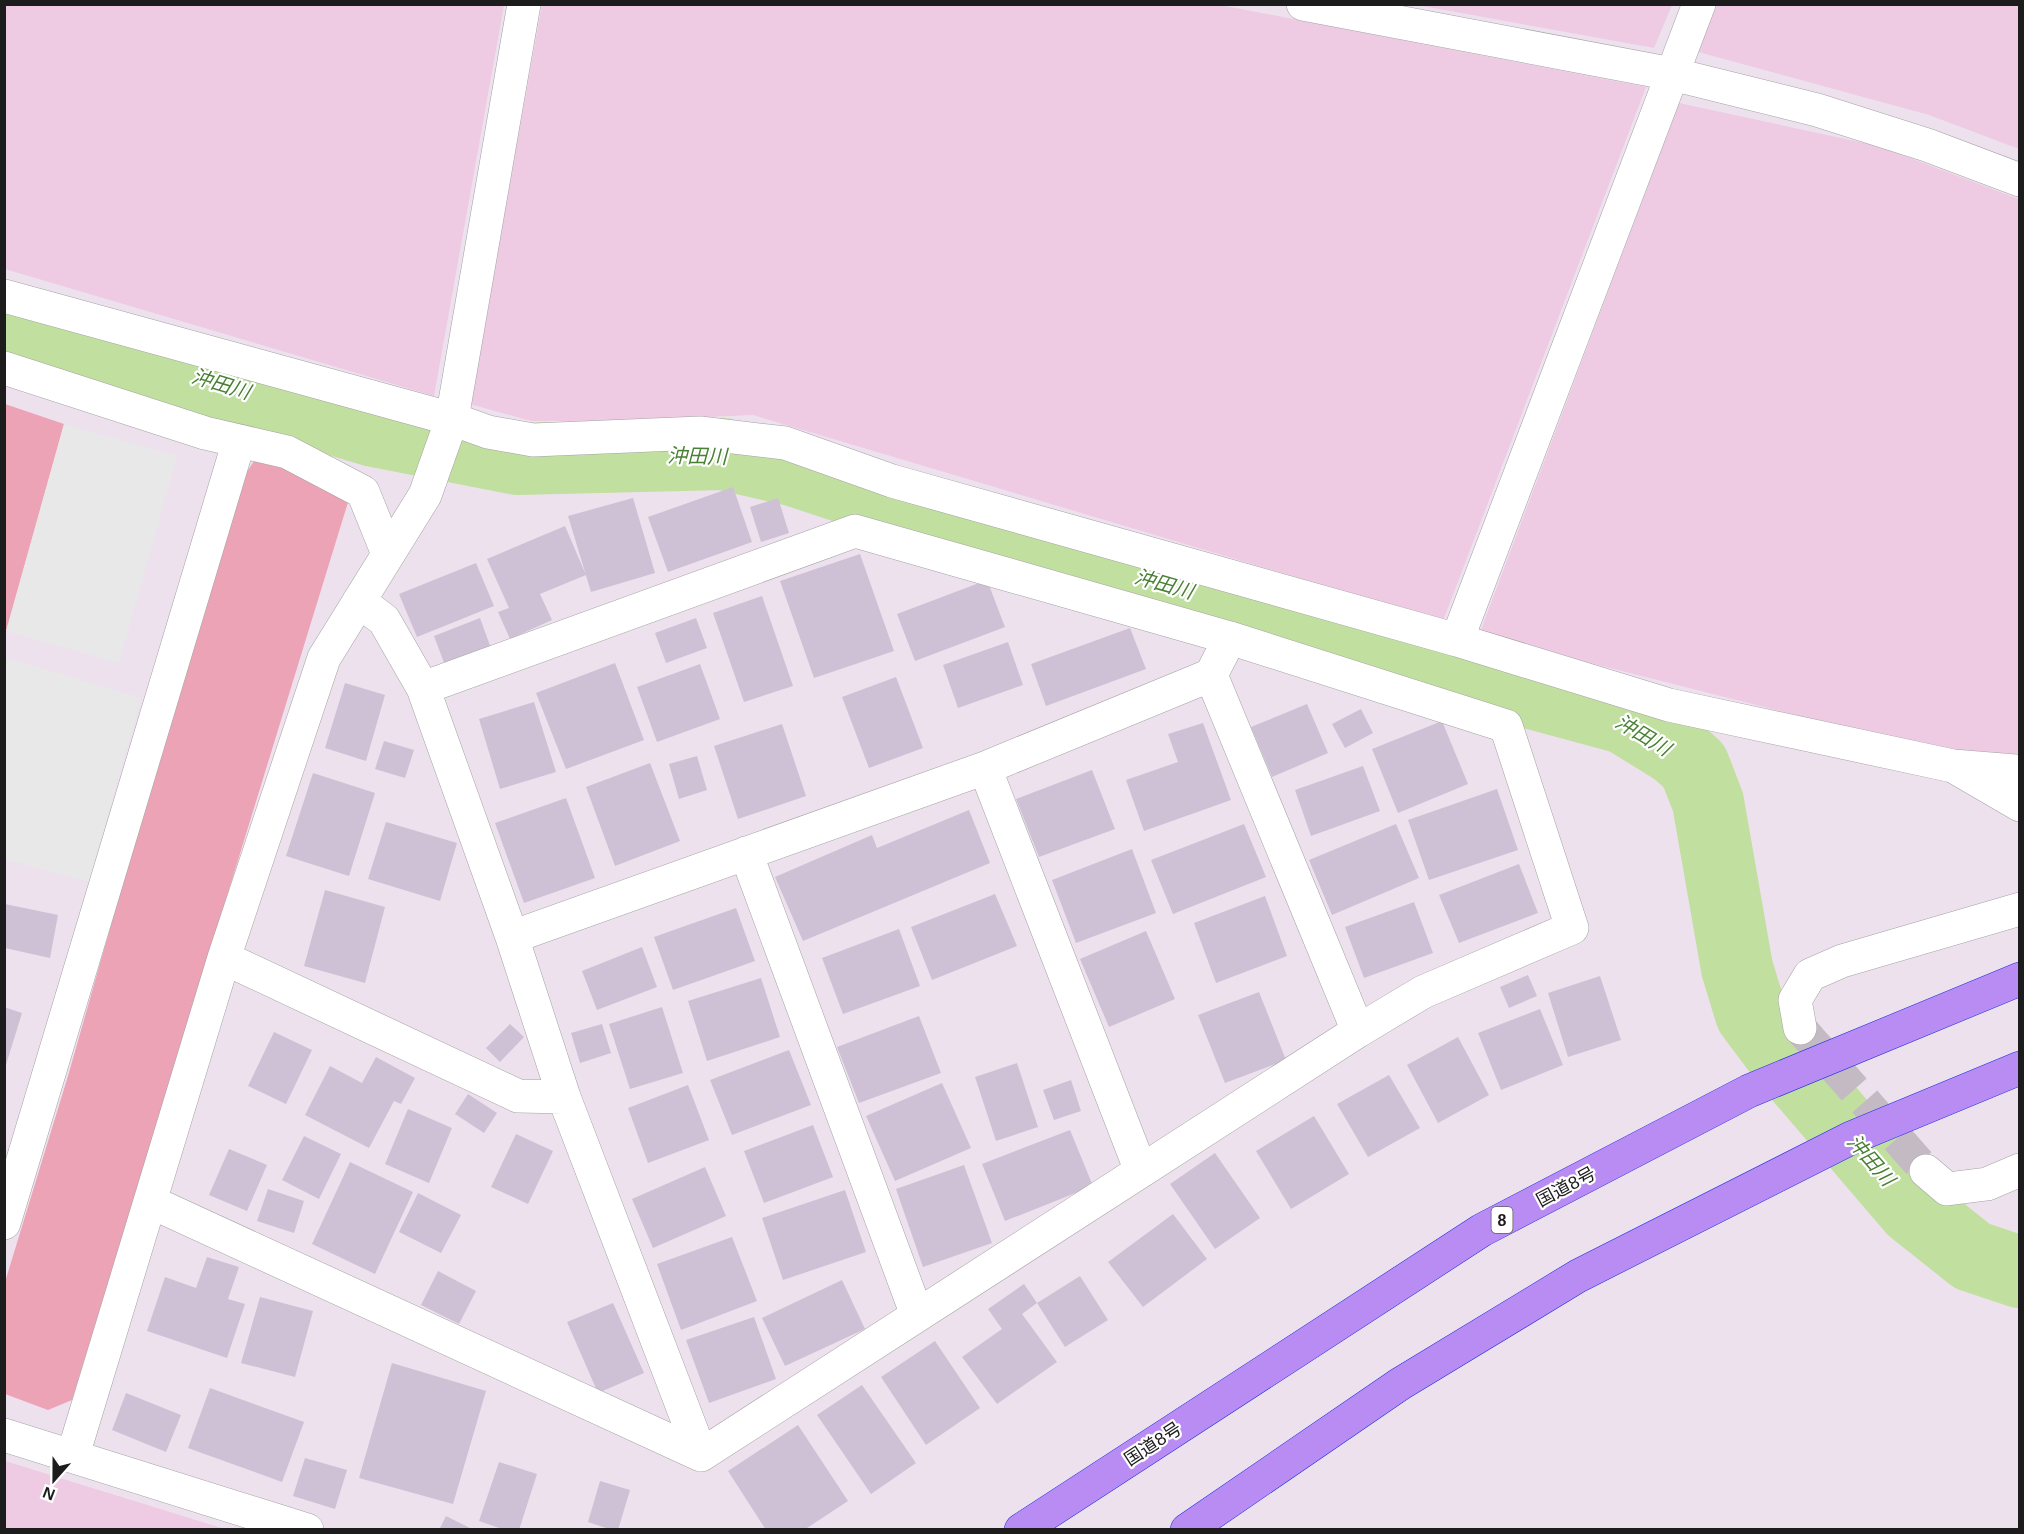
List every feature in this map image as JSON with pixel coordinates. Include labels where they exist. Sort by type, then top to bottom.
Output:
[{"type":"highway","name":"国道8号","points":[[1021,1530],[1482,1230],[1749,1091],[2019,979]]},
{"type":"highway","points":[[1187,1530],[1400,1384],[1578,1276],[1851,1138],[2019,1068]]},
{"type":"street","points":[[73,1455],[224,958],[324,658],[425,495],[452,419],[524,4]]},
{"type":"street","points":[[1303,4],[1672,74],[1817,110],[1927,145],[2019,180]]},
{"type":"street","points":[[1457,640],[1699,4]]},
{"type":"street","points":[[4,296],[452,419],[488,432],[533,440],[700,433],[785,443],[892,481],[1457,640],[1669,705],[1953,766],[2015,771],[2019,774]]},
{"type":"street","points":[[4,368],[205,433],[287,452],[363,492],[388,554]]},
{"type":"street","points":[[4,1222],[239,441]]},
{"type":"street","points":[[423,688],[855,531],[1230,638],[1506,726],[1572,928],[1423,992],[1358,1031],[701,1455]]},
{"type":"street","points":[[359,601],[384,620],[423,688],[512,937],[564,1097],[701,1455]]},
{"type":"street","points":[[512,937],[984,768],[1211,675],[1230,638]]},
{"type":"street","points":[[1211,675],[1358,1031]]},
{"type":"street","points":[[1953,766],[2019,805]]},
{"type":"street","points":[[984,768],[1141,1171]]},
{"type":"street","points":[[746,853],[917,1315]]},
{"type":"street","points":[[1800,1028],[1795,1000],[1810,975],[1842,961],[2019,909]]},
{"type":"street","points":[[224,958],[518,1096],[564,1097]]},
{"type":"street","points":[[1926,1171],[1947,1189],[1987,1184],[2019,1170]]},
{"type":"street","points":[[151,1202],[701,1455]]},
{"type":"street","points":[[4,1435],[73,1455],[248,1521],[308,1530]]},
{"type":"shaded area","points":[[4,5],[504,5],[434,396],[5,269]]},
{"type":"shaded area","points":[[542,5],[1220,5],[1646,87],[1443,621],[753,415],[619,421],[531,421],[470,404]]},
{"type":"shaded area","points":[[1417,5],[1672,5],[1654,48]]},
{"type":"shaded area","points":[[1717,5],[2019,5],[2019,149],[1929,115],[1698,52]]},
{"type":"shaded area","points":[[1679,103],[1878,146],[2019,199],[2019,756],[1946,753],[1479,635]]},
{"type":"shaded area","points":[[5,404],[64,424],[5,636]]},
{"type":"shaded area","points":[[64,424],[177,456],[119,663],[6,631]]},
{"type":"shaded area","points":[[256,458],[302,468],[349,499],[72,1400],[48,1410],[5,1394],[5,1282],[68,1076],[235,490]]},
{"type":"shaded area","points":[[4,657],[141,698],[89,882],[5,859]]},
{"type":"shaded area","points":[[5,1461],[225,1529],[5,1529]]},
{"type":"building","points":[[733,487],[752,542],[668,572],[648,517]]},
{"type":"building","points":[[633,498],[655,573],[591,592],[568,516]]},
{"type":"building","points":[[778,498],[789,533],[761,542],[750,507]]},
{"type":"building","points":[[565,526],[586,575],[540,594],[552,620],[510,639],[498,612],[509,608],[487,559]]},
{"type":"building","points":[[860,554],[894,651],[814,678],[780,581]]},
{"type":"building","points":[[476,563],[494,606],[417,637],[399,594]]},
{"type":"building","points":[[987,580],[1005,627],[915,661],[897,614]]},
{"type":"building","points":[[762,596],[793,686],[744,702],[713,613]]},
{"type":"building","points":[[480,618],[492,651],[446,668],[434,636]]},
{"type":"building","points":[[696,618],[707,648],[666,663],[655,633]]},
{"type":"building","points":[[1130,628],[1146,669],[1046,706],[1031,664]]},
{"type":"building","points":[[1008,642],[1023,685],[958,708],[943,665]]},
{"type":"building","points":[[615,663],[644,740],[566,769],[536,693]]},
{"type":"building","points":[[700,664],[720,719],[657,742],[637,687]]},
{"type":"building","points":[[896,677],[923,748],[869,768],[842,697]]},
{"type":"building","points":[[345,683],[385,695],[366,761],[325,748]]},
{"type":"building","points":[[534,702],[556,772],[500,789],[479,719]]},
{"type":"building","points":[[1307,704],[1328,753],[1272,777],[1251,727]]},
{"type":"building","points":[[1361,709],[1373,733],[1345,748],[1332,724]]},
{"type":"building","points":[[1442,721],[1468,784],[1398,813],[1372,749]]},
{"type":"building","points":[[1203,723],[1231,800],[1144,831],[1126,780],[1178,762],[1168,734]]},
{"type":"building","points":[[782,724],[806,796],[738,819],[714,746]]},
{"type":"building","points":[[384,741],[414,750],[405,778],[375,769]]},
{"type":"building","points":[[697,756],[707,790],[679,799],[669,764]]},
{"type":"building","points":[[650,763],[680,841],[615,866],[586,787]]},
{"type":"building","points":[[1363,766],[1380,811],[1311,836],[1295,790]]},
{"type":"building","points":[[1092,770],[1115,829],[1039,857],[1016,799]]},
{"type":"building","points":[[313,773],[375,793],[349,876],[286,856]]},
{"type":"building","points":[[1497,789],[1518,850],[1429,880],[1408,820]]},
{"type":"building","points":[[566,798],[595,878],[524,903],[495,823]]},
{"type":"building","points":[[969,810],[990,863],[803,941],[775,877],[872,835],[877,848]]},
{"type":"building","points":[[386,822],[457,843],[440,901],[368,879]]},
{"type":"building","points":[[1244,824],[1266,877],[1173,914],[1151,860]]},
{"type":"building","points":[[1396,824],[1419,878],[1332,915],[1309,860]]},
{"type":"building","points":[[1132,849],[1156,913],[1076,943],[1052,880]]},
{"type":"building","points":[[1519,864],[1538,913],[1459,943],[1439,895]]},
{"type":"building","points":[[325,890],[385,907],[365,983],[304,966]]},
{"type":"building","points":[[995,894],[1017,946],[932,980],[911,927]]},
{"type":"building","points":[[1265,896],[1287,956],[1216,983],[1194,923]]},
{"type":"building","points":[[1414,902],[1433,953],[1364,978],[1345,927]]},
{"type":"building","points":[[5,904],[58,915],[50,958],[5,948]]},
{"type":"building","points":[[736,908],[755,961],[673,990],[654,937]]},
{"type":"building","points":[[899,929],[920,986],[843,1014],[822,958]]},
{"type":"building","points":[[1146,931],[1175,999],[1109,1027],[1080,959]]},
{"type":"building","points":[[642,947],[657,987],[597,1010],[582,971]]},
{"type":"building","points":[[1528,975],[1537,996],[1509,1008],[1500,987]]},
{"type":"building","points":[[1600,976],[1621,1040],[1568,1057],[1548,993]]},
{"type":"building","points":[[761,978],[780,1037],[707,1061],[688,1001]]},
{"type":"building","points":[[1259,992],[1286,1060],[1225,1083],[1198,1015]]},
{"type":"building","points":[[4,1007],[22,1013],[5,1068],[4,1068]]},
{"type":"building","points":[[662,1007],[683,1073],[630,1089],[609,1024]]},
{"type":"building","points":[[1540,1009],[1563,1065],[1501,1090],[1478,1033]]},
{"type":"building","points":[[919,1016],[941,1073],[859,1103],[837,1047]]},
{"type":"building","points":[[510,1024],[524,1037],[500,1062],[486,1048]]},
{"type":"building","points":[[602,1024],[611,1053],[580,1063],[571,1033]]},
{"type":"building","points":[[274,1032],[312,1050],[286,1104],[248,1086]]},
{"type":"building","points":[[1458,1037],[1489,1095],[1438,1123],[1407,1065]]},
{"type":"building","points":[[789,1050],[811,1105],[732,1135],[710,1080]]},
{"type":"building","points":[[376,1057],[415,1078],[401,1104],[394,1101],[369,1148],[305,1115],[330,1066],[362,1083]]},
{"type":"building","points":[[1017,1063],[1038,1127],[996,1141],[975,1077]]},
{"type":"building","points":[[1389,1075],[1420,1128],[1368,1157],[1337,1104]]},
{"type":"building","points":[[1071,1080],[1081,1111],[1054,1120],[1043,1090]]},
{"type":"building","points":[[942,1083],[971,1148],[895,1181],[866,1116]]},
{"type":"building","points":[[688,1085],[709,1140],[648,1163],[628,1108]]},
{"type":"building","points":[[468,1094],[497,1113],[484,1133],[455,1114]]},
{"type":"building","points":[[408,1109],[452,1128],[429,1183],[385,1164]]},
{"type":"building","points":[[1314,1116],[1349,1174],[1291,1209],[1256,1151]]},
{"type":"building","points":[[813,1125],[833,1177],[764,1203],[744,1151]]},
{"type":"building","points":[[1070,1130],[1093,1186],[1005,1221],[982,1164]]},
{"type":"building","points":[[516,1134],[553,1151],[528,1204],[491,1187]]},
{"type":"building","points":[[304,1136],[341,1154],[319,1199],[282,1180]]},
{"type":"building","points":[[229,1149],[267,1165],[247,1211],[209,1195]]},
{"type":"building","points":[[1215,1153],[1260,1218],[1215,1249],[1170,1184]]},
{"type":"building","points":[[350,1162],[413,1192],[375,1274],[312,1244]]},
{"type":"building","points":[[964,1165],[992,1243],[923,1267],[896,1189]]},
{"type":"building","points":[[705,1167],[726,1216],[653,1248],[632,1199]]},
{"type":"building","points":[[268,1189],[304,1201],[294,1233],[257,1221]]},
{"type":"building","points":[[845,1190],[866,1252],[783,1280],[762,1218]]},
{"type":"building","points":[[418,1193],[461,1215],[441,1253],[399,1232]]},
{"type":"building","points":[[1173,1214],[1207,1259],[1143,1307],[1108,1262]]},
{"type":"building","points":[[732,1237],[757,1301],[681,1330],[657,1264]]},
{"type":"building","points":[[207,1257],[239,1267],[228,1299],[245,1304],[227,1358],[147,1331],[165,1277],[196,1288]]},
{"type":"building","points":[[438,1271],[476,1291],[459,1324],[421,1305]]},
{"type":"building","points":[[1080,1276],[1108,1320],[1065,1347],[1037,1303]]},
{"type":"building","points":[[842,1280],[865,1329],[785,1366],[762,1318]]},
{"type":"building","points":[[1024,1284],[1037,1303],[1022,1314],[1057,1362],[997,1404],[962,1357],[1002,1329],[988,1309]]},
{"type":"building","points":[[260,1297],[313,1311],[295,1377],[241,1363]]},
{"type":"building","points":[[613,1303],[644,1373],[598,1393],[567,1322]]},
{"type":"building","points":[[754,1317],[776,1379],[709,1403],[686,1340]]},
{"type":"building","points":[[935,1341],[980,1408],[926,1445],[881,1377]]},
{"type":"building","points":[[392,1363],[486,1391],[453,1504],[359,1478]]},
{"type":"building","points":[[862,1385],[916,1463],[871,1494],[817,1415]]},
{"type":"building","points":[[210,1388],[304,1422],[282,1482],[188,1448]]},
{"type":"building","points":[[126,1393],[181,1415],[166,1452],[112,1430]]},
{"type":"building","points":[[798,1425],[848,1501],[804,1530],[766,1530],[728,1471]]},
{"type":"building","points":[[305,1458],[347,1470],[335,1509],[293,1496]]},
{"type":"building","points":[[499,1462],[537,1474],[519,1530],[505,1530],[479,1521]]},
{"type":"building","points":[[600,1481],[630,1490],[618,1530],[588,1522]]},
{"type":"building","points":[[446,1516],[474,1530],[439,1530]]},
{"type":"waterway","name":"沖田川","points":[[4,317],[374,431],[517,459],[723,454],[796,471],[938,518],[1447,670],[1624,718],[1676,750],[1694,766],[1708,802],[1737,968],[1751,1014],[1787,1062],[1913,1209],[1972,1256],[2020,1272]]},
{"type":"tunnel","points":[[1800,1028],[1926,1171]]}]
